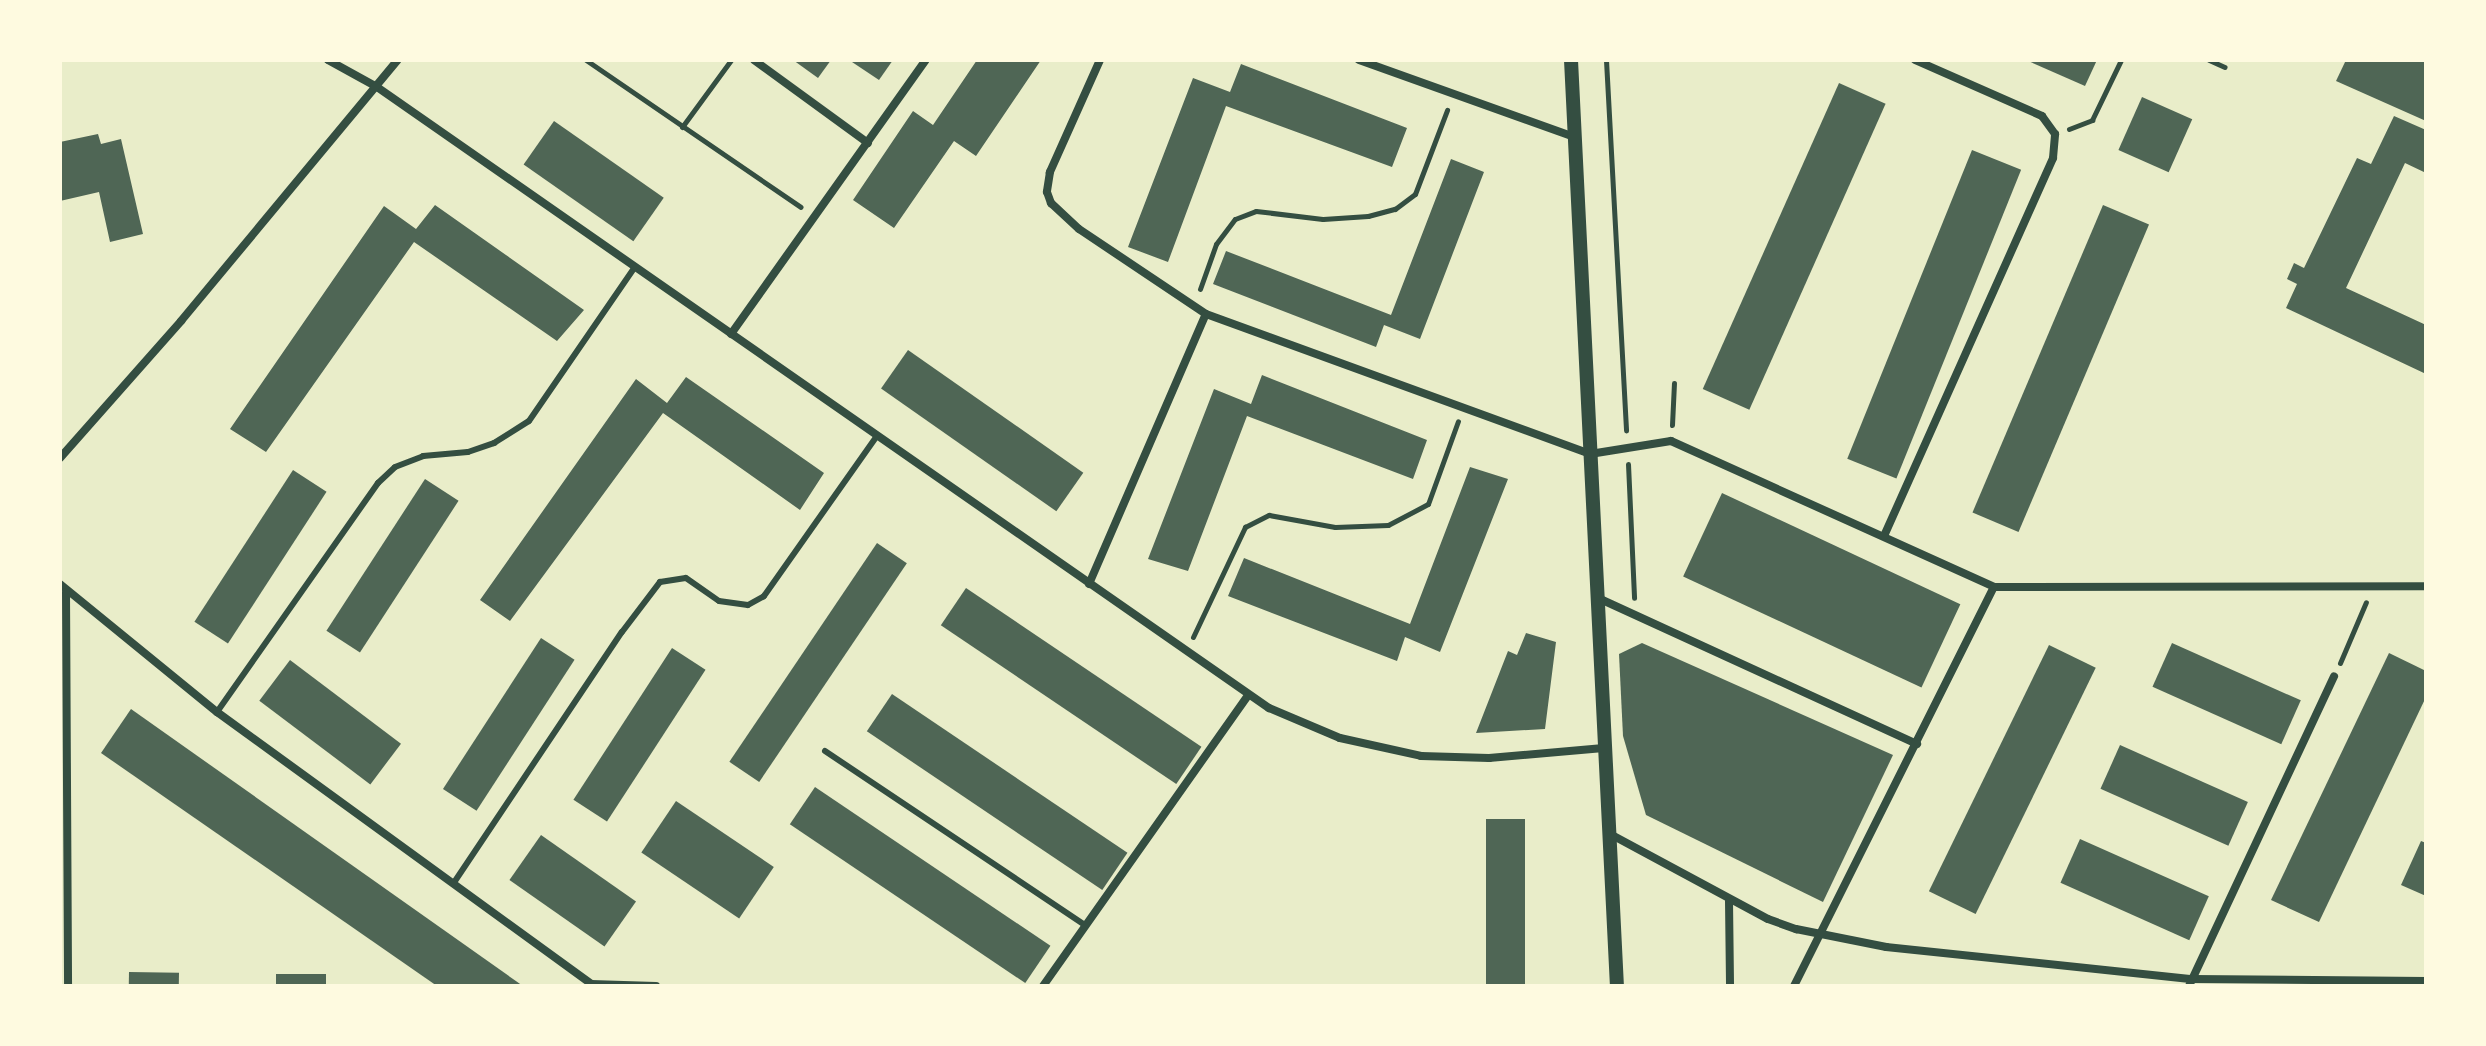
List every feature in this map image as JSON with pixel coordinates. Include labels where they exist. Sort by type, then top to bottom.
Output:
[{"type":"street","points":[[328,60],[377,87],[1248,695],[1305,726],[1340,738],[1421,756],[1489,758],[1604,748]]},
{"type":"street","points":[[60,458],[181,321],[398,60]]},
{"type":"street","points":[[754,60],[868,143]]},
{"type":"street","points":[[731,334],[926,60]]},
{"type":"street","points":[[1100,60],[1050,172],[1047,192],[1051,203],[1079,229],[1206,314],[1590,454],[1671,441],[1994,587],[2426,586]]},
{"type":"street","points":[[1359,60],[1574,137]]},
{"type":"street","points":[[1571,60],[1617,986]]},
{"type":"street","points":[[1884,536],[2053,158],[2055,134],[2042,116],[1915,60]]},
{"type":"street","points":[[1089,584],[1206,314]]},
{"type":"street","points":[[1794,986],[1994,587]]},
{"type":"street","points":[[63,588],[217,712],[591,984],[656,986]]},
{"type":"street","points":[[63,588],[68,986]]},
{"type":"street","points":[[1597,598],[1917,744]]},
{"type":"street","points":[[2191,982],[2334,676]]},
{"type":"street","points":[[1043,986],[1248,695]]},
{"type":"street","points":[[1609,833],[1729,901],[1768,919],[1822,935],[1948,956],[2191,982],[2391,984],[2426,981]]},
{"type":"street","points":[[1729,901],[1730,986]]},
{"type":"lane","points":[[217,712],[378,483],[395,467],[423,456],[468,452],[494,443],[529,421],[634,268]]},
{"type":"lane","points":[[453,884],[622,632],[660,582],[686,578],[719,601],[748,605],[764,596],[876,437]]},
{"type":"lane","points":[[825,751],[1086,926]]},
{"type":"path","points":[[586,60],[815,216]]},
{"type":"path","points":[[682,127],[731,60]]},
{"type":"path","points":[[1606,60],[1635,615]]},
{"type":"path","points":[[2055,134],[2092,120],[2121,60]]},
{"type":"path","points":[[2209,60],[2225,67]]},
{"type":"path","points":[[1193,307],[1216,244],[1235,219],[1256,211],[1323,219],[1368,216],[1395,209],[1415,194],[1453,94]]},
{"type":"path","points":[[1671,441],[1674,383]]},
{"type":"path","points":[[1186,652],[1245,527],[1269,515],[1335,527],[1388,525],[1428,504],[1463,409]]},
{"type":"path","points":[[2334,676],[2373,587]]},
{"type":"building","points":[[793,60],[831,60],[818,78]]},
{"type":"building","points":[[849,60],[893,60],[879,80]]},
{"type":"building","points":[[977,60],[1041,60],[976,156],[954,141],[894,228],[853,200],[913,111],[933,125]]},
{"type":"building","points":[[2026,60],[2097,60],[2085,86]]},
{"type":"building","points":[[2346,60],[2426,60],[2426,121],[2336,81]]},
{"type":"building","points":[[1241,64],[1407,128],[1392,167],[1226,106],[1168,262],[1128,247],[1193,78],[1230,92]]},
{"type":"building","points":[[1839,83],[1886,104],[1749,410],[1703,389]]},
{"type":"building","points":[[2142,97],[2192,119],[2169,172],[2118,150]]},
{"type":"building","points":[[2394,116],[2426,130],[2426,173],[2405,163],[2346,288],[2426,325],[2426,374],[2286,308],[2297,284],[2287,279],[2294,263],[2304,268],[2357,158],[2371,164]]},
{"type":"building","points":[[554,121],[664,198],[633,241],[524,164]]},
{"type":"building","points":[[98,134],[101,144],[121,139],[143,234],[110,242],[99,192],[60,201],[60,142]]},
{"type":"building","points":[[1972,150],[2021,170],[1896,479],[1847,459]]},
{"type":"building","points":[[1451,159],[1484,172],[1420,339],[1384,325],[1376,347],[1213,284],[1226,251],[1391,315]]},
{"type":"building","points":[[435,205],[584,310],[557,341],[414,242],[266,452],[230,429],[384,206],[416,229]]},
{"type":"building","points":[[2103,205],[2149,225],[2019,532],[1972,512]]},
{"type":"building","points":[[908,350],[1083,473],[1056,511],[881,389]]},
{"type":"building","points":[[1262,375],[1427,440],[1413,479],[1247,416],[1188,571],[1148,559],[1214,389],[1251,404]]},
{"type":"building","points":[[686,377],[824,473],[800,510],[663,413],[510,621],[480,600],[636,379],[667,403]]},
{"type":"building","points":[[1470,467],[1508,479],[1440,652],[1405,637],[1397,661],[1228,596],[1244,558],[1410,624]]},
{"type":"building","points":[[293,470],[327,492],[228,644],[194,622]]},
{"type":"building","points":[[425,479],[459,501],[360,653],[326,631]]},
{"type":"building","points":[[1722,493],[1960,604],[1921,688],[1683,576]]},
{"type":"building","points":[[877,543],[907,563],[759,782],[729,762]]},
{"type":"building","points":[[966,588],[1201,747],[1176,784],[941,625]]},
{"type":"building","points":[[1526,633],[1556,642],[1545,729],[1476,733],[1508,651],[1517,655]]},
{"type":"building","points":[[541,638],[575,660],[477,811],[443,789]]},
{"type":"building","points":[[1642,643],[1893,755],[1823,902],[1646,815],[1623,736],[1619,654]]},
{"type":"building","points":[[2172,643],[2301,700],[2281,744],[2152,687]]},
{"type":"building","points":[[2049,645],[2096,668],[1976,914],[1929,891]]},
{"type":"building","points":[[672,648],[706,670],[607,822],[573,800]]},
{"type":"building","points":[[2389,653],[2426,671],[2426,697],[2319,922],[2271,900]]},
{"type":"building","points":[[290,660],[401,744],[370,784],[259,701]]},
{"type":"building","points":[[892,694],[1127,853],[1102,890],[867,731]]},
{"type":"building","points":[[131,709],[523,986],[437,986],[101,753]]},
{"type":"building","points":[[2120,745],[2248,802],[2228,846],[2100,789]]},
{"type":"building","points":[[815,787],[1050,946],[1025,983],[790,824]]},
{"type":"building","points":[[676,801],[774,867],[739,918],[641,852]]},
{"type":"building","points":[[1486,819],[1525,819],[1525,986],[1486,986]]},
{"type":"building","points":[[541,835],[636,902],[604,947],[509,880]]},
{"type":"building","points":[[2080,839],[2209,896],[2189,940],[2060,883]]},
{"type":"building","points":[[2421,841],[2426,843],[2426,896],[2401,885]]},
{"type":"building","points":[[129,972],[179,973],[179,986],[129,986]]},
{"type":"building","points":[[276,974],[326,974],[326,986],[276,986]]}]
